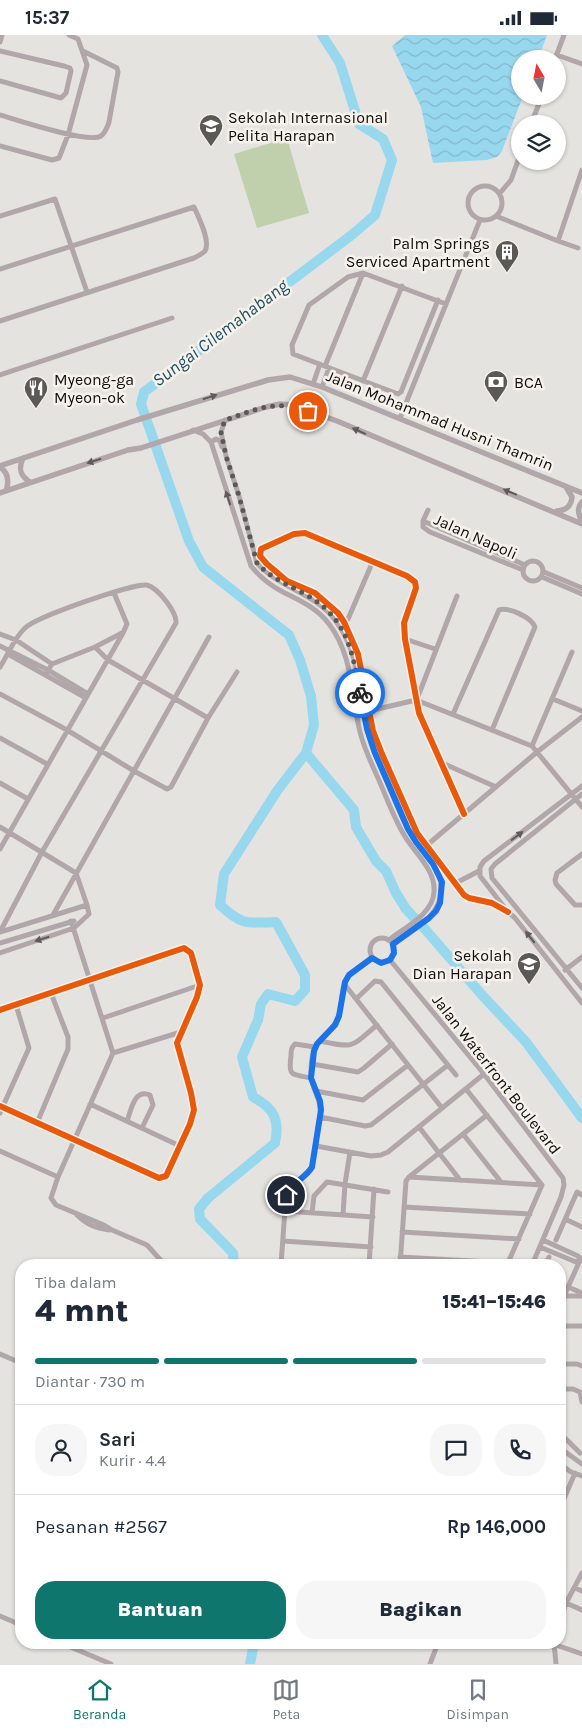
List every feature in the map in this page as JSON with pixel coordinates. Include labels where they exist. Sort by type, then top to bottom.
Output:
[{"type":"street","points":[[0,42],[2,35]]},
{"type":"street","points":[[0,146],[52,160],[59,158],[68,135],[86,65],[78,39],[69,35]]},
{"type":"street","points":[[559,50],[564,35]]},
{"type":"street","points":[[0,51],[64,66],[70,68],[71,71],[66,93],[61,98],[0,81]]},
{"type":"street","points":[[0,115],[68,135],[98,137],[106,130],[117,76],[116,68],[83,51]]},
{"type":"street","points":[[566,60],[582,64]]},
{"type":"street","points":[[500,193],[511,180],[515,170]]},
{"type":"street","points":[[558,241],[582,170]]},
{"type":"street","points":[[484,186],[495,189],[500,193],[503,203],[502,208],[496,216],[489,220],[480,220],[475,217],[468,207],[469,195],[478,187],[484,186]]},
{"type":"street","points":[[0,215],[55,199],[87,292]]},
{"type":"street","points":[[0,269],[194,207],[203,228],[206,247],[200,255],[0,321]]},
{"type":"street","points":[[496,216],[578,248]]},
{"type":"street","points":[[400,418],[480,220]]},
{"type":"street","points":[[438,300],[400,393],[395,393],[363,381],[293,354],[291,351],[309,305],[348,277],[362,273],[402,286],[438,300],[446,304]]},
{"type":"street","points":[[313,384],[325,366],[362,273]]},
{"type":"street","points":[[363,381],[402,286]]},
{"type":"street","points":[[0,375],[172,318]]},
{"type":"street","points":[[322,387],[325,366]]},
{"type":"street","name":"Jalan Mohammad Husni Thamrin","points":[[0,467],[137,420],[268,380],[290,377],[322,387],[582,493]]},
{"type":"street","points":[[3,492],[128,450],[141,448],[280,404],[293,405],[337,421],[582,523]]},
{"type":"street","points":[[225,420],[221,432],[226,456]]},
{"type":"street","points":[[193,430],[203,434],[210,442],[251,566],[258,575],[282,592],[298,598],[321,614],[344,647],[360,731],[368,756],[402,832],[435,883],[433,901],[424,913],[408,925],[391,942]]},
{"type":"street","points":[[210,442],[214,439],[220,441],[226,456],[257,563],[285,585],[301,592],[326,609],[342,630],[350,645],[355,660],[370,741],[408,829],[433,864],[442,882],[440,903],[436,911],[412,931],[391,942],[380,938],[372,943],[370,948],[372,958],[381,963],[390,960],[394,953],[391,942]]},
{"type":"street","points":[[23,458],[20,472],[30,482]]},
{"type":"street","points":[[0,467],[8,479],[3,492]]},
{"type":"street","points":[[554,511],[563,511],[572,503],[572,497],[564,485]]},
{"type":"street","points":[[582,503],[578,508],[578,512],[582,523]]},
{"type":"street","name":"Jalan Napoli","points":[[428,510],[423,521],[423,527],[430,532],[524,568]]},
{"type":"street","points":[[464,814],[419,713],[416,700],[404,623],[415,595],[415,583],[407,576],[305,533],[294,534],[261,549],[260,556],[267,564],[287,581],[315,593],[338,613],[344,622],[358,654],[369,711],[382,754],[417,833],[426,846],[464,895],[469,898],[492,903],[515,918],[582,1003]]},
{"type":"street","points":[[344,622],[348,619],[373,561]]},
{"type":"street","name":"Jalan Napoli","points":[[528,562],[536,562],[542,566],[543,575],[537,581],[530,581],[524,577],[524,568],[528,562]]},
{"type":"street","name":"Jalan Napoli","points":[[543,575],[582,588]]},
{"type":"street","name":"Jalan Napoli","points":[[543,575],[582,594]]},
{"type":"street","points":[[0,667],[25,628],[36,620],[70,607],[141,585],[153,587],[162,596],[176,617],[176,623],[144,681],[42,852],[0,932]]},
{"type":"street","points":[[0,849],[123,633],[127,624],[114,593]]},
{"type":"street","points":[[416,700],[457,597]]},
{"type":"street","points":[[453,714],[499,610],[507,610],[530,621],[535,627],[492,730]]},
{"type":"street","points":[[47,673],[52,663],[95,647],[123,633]]},
{"type":"street","points":[[0,634],[16,640],[52,663]]},
{"type":"street","points":[[53,915],[176,699],[209,637]]},
{"type":"street","points":[[405,639],[435,649]]},
{"type":"street","points":[[0,646],[87,696]]},
{"type":"street","points":[[95,647],[108,661],[208,718]]},
{"type":"street","points":[[532,746],[572,652]]},
{"type":"street","points":[[0,694],[67,730],[164,788],[171,787],[208,718],[237,672]]},
{"type":"street","points":[[553,699],[582,711]]},
{"type":"street","points":[[369,711],[416,700],[532,746],[582,807]]},
{"type":"street","points":[[419,713],[430,706]]},
{"type":"street","points":[[426,846],[537,752],[582,717]]},
{"type":"street","points":[[0,738],[47,764]]},
{"type":"street","points":[[440,762],[496,787]]},
{"type":"street","points":[[0,783],[28,799]]},
{"type":"street","points":[[582,786],[574,797],[494,864],[491,869],[492,878],[582,988]]},
{"type":"street","points":[[508,912],[480,876],[480,869],[484,861],[574,797],[582,794]]},
{"type":"street","points":[[0,827],[76,873],[88,905],[89,914],[74,928],[0,953]]},
{"type":"street","points":[[582,854],[557,873],[555,879],[556,884],[575,905],[582,905]]},
{"type":"street","points":[[454,884],[480,869]]},
{"type":"street","points":[[0,932],[88,905]]},
{"type":"street","points":[[0,943],[71,921],[82,921]]},
{"type":"street","points":[[71,921],[113,1053],[58,1177],[52,1195],[53,1203],[147,1245],[160,1259]]},
{"type":"street","points":[[0,1010],[184,948],[191,953],[200,985],[197,997],[177,1043]]},
{"type":"street","points":[[560,975],[582,957]]},
{"type":"street","points":[[282,1259],[288,1190],[309,1172],[312,1167],[316,1146],[321,1110],[311,1078],[316,1047],[335,1025],[349,975],[372,958]]},
{"type":"street","name":"Jalan Waterfront Boulevard","points":[[390,960],[484,1074],[563,1178],[564,1185],[561,1197],[535,1259]]},
{"type":"street","points":[[356,999],[375,981],[381,982],[456,1075]]},
{"type":"street","points":[[103,1018],[200,985]]},
{"type":"street","points":[[345,985],[442,1108]]},
{"type":"street","points":[[183,991],[197,997]]},
{"type":"street","points":[[37,1123],[68,1049],[68,1037],[52,993]]},
{"type":"street","points":[[16,1005],[29,1048],[1,1109],[37,1123],[159,1178],[166,1176],[194,1111],[192,1093],[177,1043],[170,1037]]},
{"type":"street","points":[[320,1041],[349,1046],[376,1025]]},
{"type":"street","points":[[113,1053],[182,1032]]},
{"type":"street","points":[[311,1078],[291,1072],[289,1068],[292,1047],[295,1044],[299,1044],[316,1047]]},
{"type":"street","points":[[312,1064],[358,1072],[392,1044]]},
{"type":"street","points":[[316,1091],[362,1100],[408,1065]]},
{"type":"street","points":[[320,1117],[365,1126],[371,1125],[448,1065]]},
{"type":"street","points":[[316,1146],[372,1156],[388,1152],[484,1074]]},
{"type":"street","points":[[466,1089],[542,1185]]},
{"type":"street","points":[[127,1121],[139,1094],[145,1093],[150,1095],[152,1105],[142,1128]]},
{"type":"street","points":[[90,1104],[180,1147]]},
{"type":"street","points":[[431,1259],[400,1257],[406,1181],[487,1115]]},
{"type":"street","points":[[419,1127],[460,1180]]},
{"type":"street","points":[[463,1134],[502,1183]]},
{"type":"street","points":[[0,1151],[58,1177]]},
{"type":"street","points":[[343,1215],[350,1152]]},
{"type":"street","points":[[409,1177],[542,1185]]},
{"type":"street","points":[[312,1213],[314,1196],[327,1182],[388,1192]]},
{"type":"street","points":[[510,1259],[542,1185]]},
{"type":"street","points":[[370,1259],[374,1189]]},
{"type":"street","points":[[556,1240],[565,1219],[580,1193]]},
{"type":"street","points":[[404,1207],[530,1214]]},
{"type":"street","points":[[285,1211],[373,1217]]},
{"type":"street","points":[[565,1219],[582,1227]]},
{"type":"street","points":[[402,1232],[518,1239]]},
{"type":"street","points":[[542,1240],[582,1258]]},
{"type":"street","points":[[283,1241],[371,1247]]},
{"type":"street","points":[[540,1247],[576,1262],[582,1258]]},
{"type":"street","points":[[566,1290],[582,1258]]},
{"type":"street","points":[[568,1287],[582,1295]]},
{"type":"street","points":[[566,1296],[582,1295]]},
{"type":"street","points":[[566,1325],[582,1326]]},
{"type":"street","points":[[0,1354],[15,1360]]},
{"type":"street","points":[[566,1364],[577,1363],[582,1366]]},
{"type":"street","points":[[566,1389],[573,1389],[581,1393],[582,1402]]},
{"type":"street","points":[[566,1439],[580,1453]]},
{"type":"street","points":[[566,1452],[582,1464]]},
{"type":"street","points":[[566,1468],[582,1476]]},
{"type":"street","points":[[566,1494],[575,1473]]},
{"type":"street","points":[[582,1573],[566,1603],[582,1610]]},
{"type":"street","points":[[575,1588],[582,1591]]},
{"type":"street","points":[[0,1616],[15,1622]]},
{"type":"street","points":[[566,1648],[582,1655]]},
{"type":"street","points":[[75,1649],[111,1664]]},
{"type":"street","points":[[430,1664],[436,1649]]},
{"type":"street","points":[[555,1649],[556,1664]]},
{"type":"green space","points":[[287,138],[309,213],[257,228],[234,154]]},
{"type":"water","points":[[405,35],[547,35],[541,50],[511,50],[511,105],[520,105],[516,115],[511,115],[511,127],[502,151],[497,157],[487,160],[433,163],[421,107],[392,46]]},
{"type":"waterway","name":"Sungai Cilemahabang","points":[[234,1259],[233,1253],[200,1219],[199,1209],[208,1198],[275,1143],[277,1128],[274,1115],[271,1110],[253,1097],[242,1057],[258,1020],[261,1004],[268,994],[295,1001],[305,990],[305,975],[276,922],[245,922],[234,917],[220,905],[224,874],[277,791],[306,753],[314,725],[311,696],[300,660],[289,635],[203,567],[189,541],[141,404],[144,392],[353,234],[375,215],[392,160],[383,139],[359,124],[340,63],[322,35]]},
{"type":"waterway","points":[[306,753],[354,810],[356,827],[376,861],[386,871],[406,909],[526,1042],[582,1118]]},
{"type":"waterway","name":"Sungai Cilemahabang","points":[[250,1664],[253,1649]]},
{"type":"cycle path","points":[[464,814],[419,713],[405,639],[404,623],[416,588],[415,582],[407,576],[305,533],[294,534],[261,549],[260,556],[267,564],[287,581],[315,593],[338,613],[344,622],[358,654],[373,731],[417,833],[464,895],[469,898],[492,903],[508,912]]},
{"type":"cycle path","points":[[0,1010],[184,948],[191,953],[200,985],[197,997],[177,1043],[194,1110],[190,1124],[166,1176],[159,1178],[0,1106]]},
{"type":"way so far","points":[[308,411],[293,405],[280,404],[266,407],[225,420],[221,432],[226,456],[257,563],[285,585],[314,600],[326,609],[334,619],[350,645],[355,660],[360,693]]},
{"type":"place","name":"Sekolah Internasional Pelita Harapan","points":[[211,147]]},
{"type":"place","name":"Palm Springs Serviced Apartment","points":[[507,273]]},
{"type":"place","name":"BCA","points":[[496,403]]},
{"type":"place","name":"Myeong-ga Myeon-ok","points":[[36,409]]},
{"type":"place","name":"Sekolah Dian Harapan","points":[[529,985]]},
{"type":"route","points":[[286,1195],[288,1190],[309,1172],[312,1167],[321,1110],[320,1101],[311,1078],[314,1051],[317,1044],[335,1025],[339,1016],[345,982],[349,975],[372,958],[381,963],[390,960],[394,953],[393,944],[429,918],[436,911],[440,903],[442,882],[433,864],[408,829],[375,753],[367,729],[360,693]]}]
